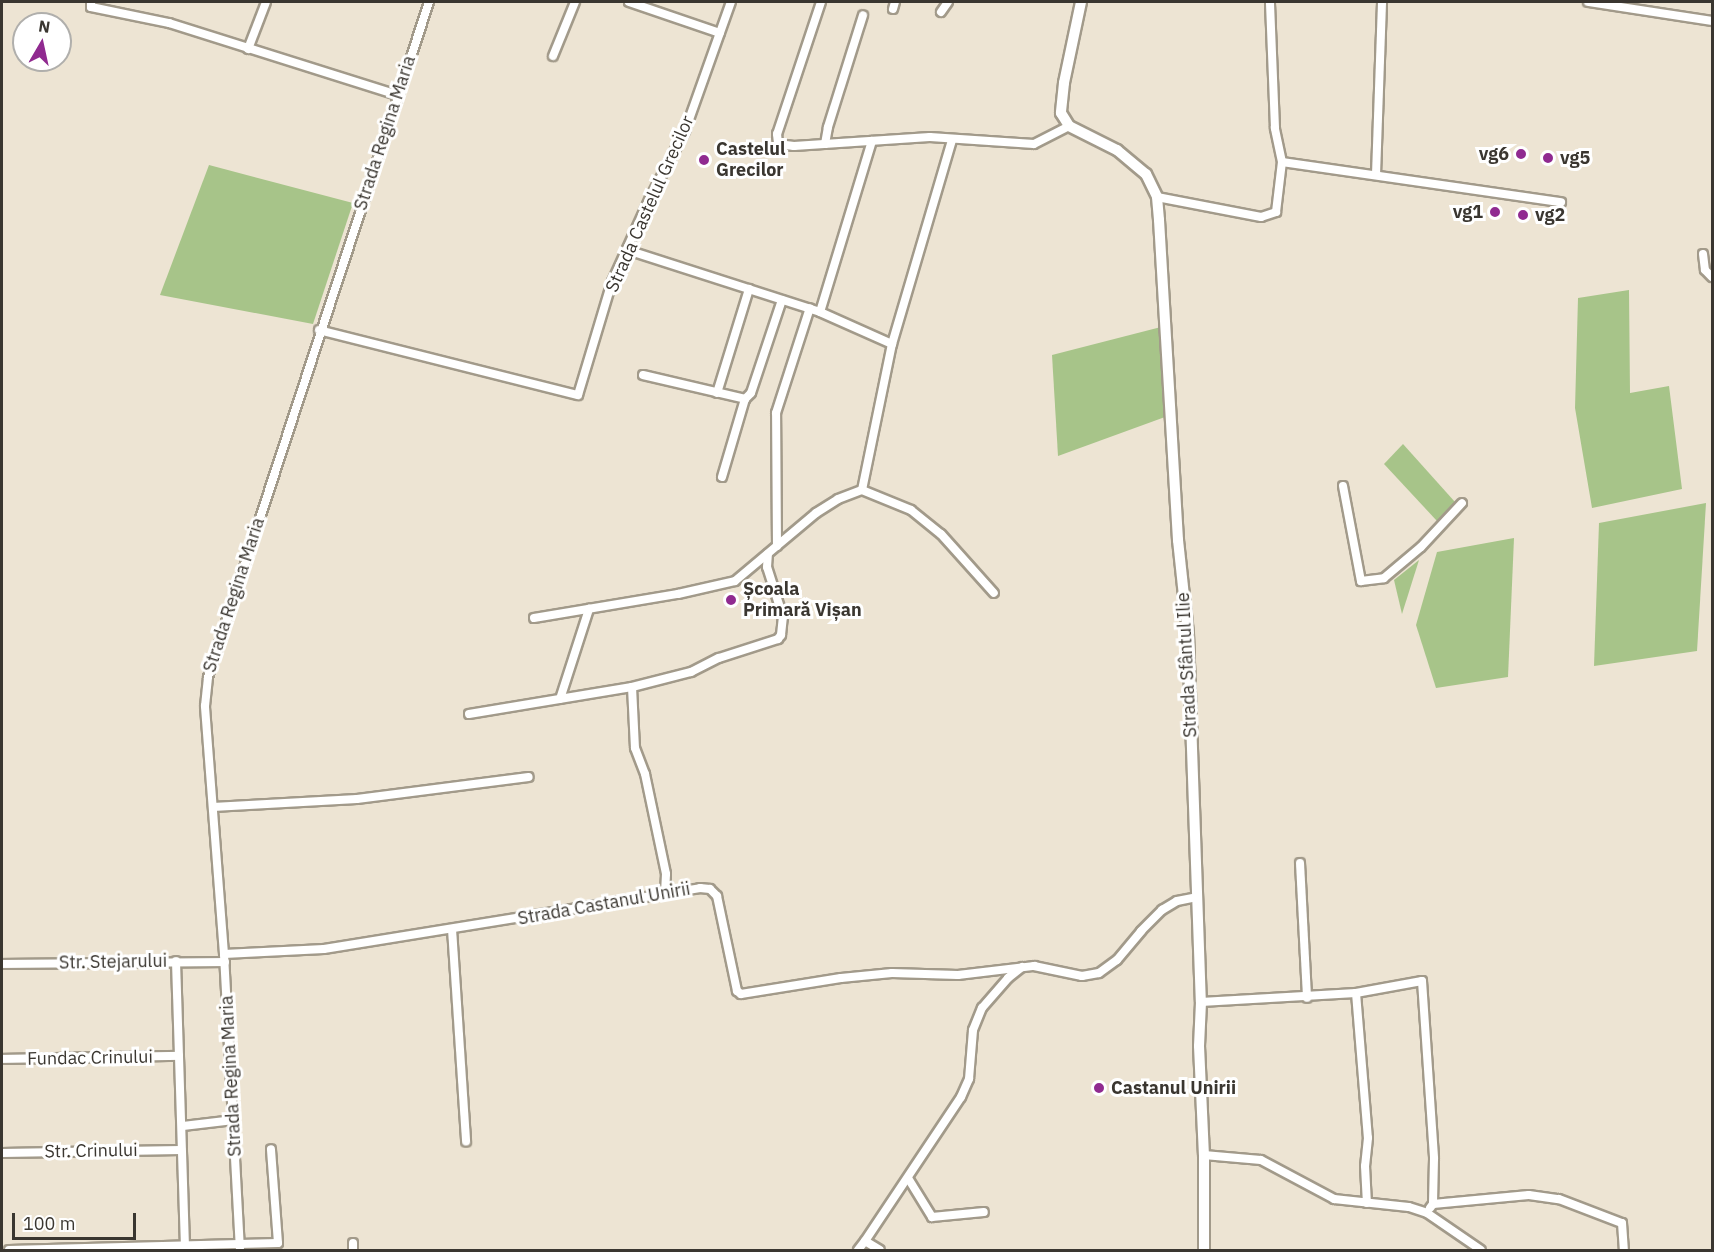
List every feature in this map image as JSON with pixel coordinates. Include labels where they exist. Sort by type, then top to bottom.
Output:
[{"type":"street","points":[[91,2],[91,7],[170,23],[398,95]]},
{"type":"street","points":[[248,49],[266,2]]},
{"type":"street","name":"Strada Regina Maria","points":[[240,1248],[225,958],[205,706],[207,677],[319,330],[429,2]]},
{"type":"street","points":[[553,56],[575,2]]},
{"type":"street","points":[[629,2],[720,33]]},
{"type":"street","name":"Strada Castelul Grecilor","points":[[319,330],[578,395],[612,282],[685,132],[731,2]]},
{"type":"street","points":[[821,2],[776,139],[778,144],[785,146],[906,137],[1034,144],[1069,126],[1061,113],[1061,104],[1081,2]]},
{"type":"street","points":[[941,12],[948,2]]},
{"type":"street","points":[[1156,197],[1267,216],[1276,212],[1282,162],[1275,128],[1270,2]]},
{"type":"street","points":[[1376,176],[1382,2]]},
{"type":"street","points":[[1588,2],[1713,21]]},
{"type":"street","points":[[825,144],[828,127],[863,15]]},
{"type":"street","name":"Strada Sfântul Ilie","points":[[1069,126],[1132,161],[1146,174],[1156,197],[1178,540],[1188,634],[1201,1002],[1199,1046],[1204,1155],[1204,1251]]},
{"type":"street","points":[[862,490],[892,344],[952,140]]},
{"type":"street","points":[[820,312],[872,141]]},
{"type":"street","points":[[1282,162],[1561,202]]},
{"type":"street","points":[[627,250],[810,308],[892,344]]},
{"type":"street","points":[[1703,254],[1705,270],[1713,277]]},
{"type":"street","points":[[717,393],[749,289]]},
{"type":"street","points":[[722,477],[745,399],[751,393],[782,300]]},
{"type":"street","points":[[777,546],[776,413],[810,308]]},
{"type":"street","points":[[643,375],[745,399]]},
{"type":"street","points":[[1343,486],[1361,581],[1384,578],[1421,547],[1462,503]]},
{"type":"street","points":[[534,618],[735,581],[816,513],[838,499],[862,490],[911,510],[941,534],[994,592]]},
{"type":"street","points":[[469,714],[632,687],[691,672],[719,658],[778,639],[781,635],[783,617],[767,567],[768,554]]},
{"type":"street","points":[[560,699],[589,609]]},
{"type":"street","points":[[632,687],[635,748],[645,774],[666,874],[665,894]]},
{"type":"street","points":[[213,807],[357,799],[529,777]]},
{"type":"street","points":[[1300,863],[1307,998]]},
{"type":"street","name":"Strada Castanul Unirii","points":[[225,958],[324,949],[700,888],[714,892],[720,905],[737,991],[741,994],[841,978],[892,973],[958,975],[1034,966],[1082,976],[1099,973],[1117,960],[1145,926],[1162,910],[1177,901],[1197,897]]},
{"type":"street","points":[[452,929],[466,1142]]},
{"type":"street","name":"Str. Stejarului","points":[[2,964],[225,958]]},
{"type":"street","points":[[176,961],[185,1245]]},
{"type":"street","points":[[858,1251],[961,1096],[969,1079],[973,1030],[982,1008],[1008,978],[1022,967]]},
{"type":"street","points":[[1201,1002],[1307,998],[1356,993],[1422,981],[1434,1160],[1433,1204],[1427,1213]]},
{"type":"street","points":[[1356,993],[1368,1138],[1365,1166],[1367,1203]]},
{"type":"street","name":"Fundac Crinului","points":[[2,1059],[179,1056]]},
{"type":"street","points":[[183,1126],[234,1120]]},
{"type":"street","points":[[9,1251],[185,1245],[240,1248],[278,1243],[271,1149]]},
{"type":"street","name":"Str. Crinului","points":[[2,1153],[181,1150]]},
{"type":"street","points":[[1204,1155],[1261,1160],[1334,1199],[1409,1207],[1427,1213],[1481,1251]]},
{"type":"street","points":[[908,1178],[932,1217],[984,1212]]},
{"type":"street","points":[[1433,1204],[1529,1195],[1559,1199],[1622,1223],[1624,1251]]},
{"type":"street","points":[[865,1241],[880,1251]]},
{"type":"green space","points":[[209,165],[353,203],[313,324],[160,295]]},
{"type":"green space","points":[[1629,290],[1630,393],[1669,386],[1682,489],[1592,508],[1575,408],[1578,298]]},
{"type":"green space","points":[[1161,327],[1165,417],[1058,456],[1052,355]]},
{"type":"green space","points":[[1403,444],[1455,502],[1437,521],[1384,464]]},
{"type":"green space","points":[[1706,503],[1697,651],[1594,666],[1599,523]]},
{"type":"green space","points":[[1514,538],[1508,677],[1436,688],[1416,625],[1437,552]]},
{"type":"green space","points":[[1419,560],[1402,614],[1394,580]]},
{"type":"place","name":"vg6","points":[[1521,154]]},
{"type":"place","name":"vg5","points":[[1548,158]]},
{"type":"place","name":"Castelul Grecilor","points":[[704,160]]},
{"type":"place","name":"vg1","points":[[1495,212]]},
{"type":"place","name":"vg2","points":[[1523,215]]},
{"type":"place","name":"Școala Primară Vișan","points":[[731,600]]},
{"type":"place","name":"Castanul Unirii","points":[[1099,1088]]}]
